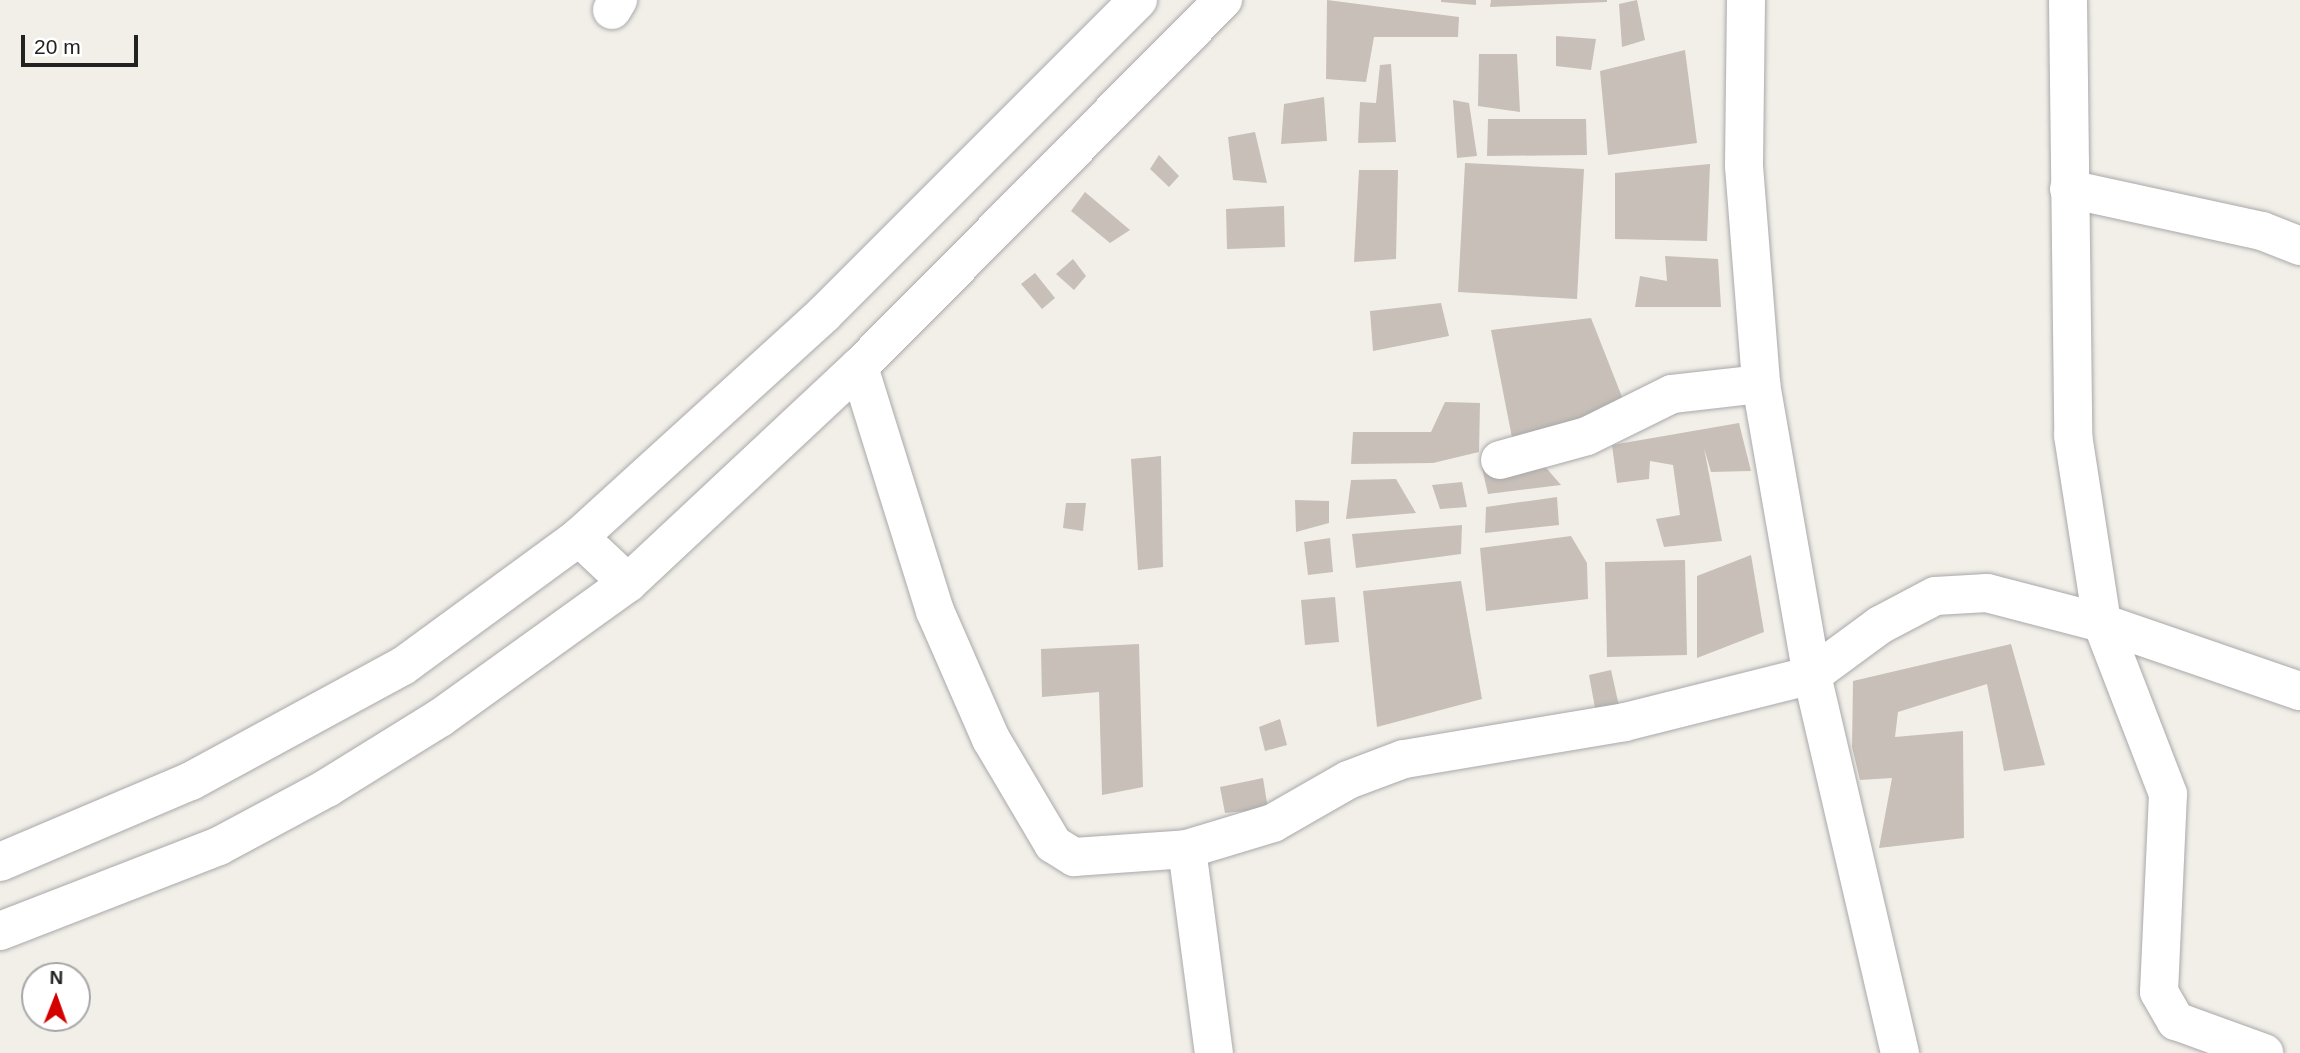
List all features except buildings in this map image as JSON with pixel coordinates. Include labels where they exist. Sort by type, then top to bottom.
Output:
[{"type":"street","points":[[0,862],[191,781],[391,673],[579,537],[824,314],[1138,0]]},
{"type":"street","points":[[0,931],[219,846],[327,788],[440,718],[628,583],[859,367],[1223,0]]},
{"type":"street","points":[[1746,0],[1744,166],[1760,384],[1812,675],[1900,1053]]},
{"type":"street","points":[[2068,0],[2073,435],[2102,623],[2168,794],[2160,992],[2176,1021],[2264,1053]]},
{"type":"street","points":[[2069,189],[2262,231],[2300,246]]},
{"type":"street","points":[[859,367],[935,611],[991,739],[1053,844],[1074,857],[1096,859],[1187,849],[1273,823],[1348,780],[1404,760],[1625,722],[1812,675],[1880,625],[1936,596],[1987,593],[2102,623],[2300,691]]},
{"type":"street","points":[[1500,460],[1587,436],[1672,394],[1760,384]]},
{"type":"street","points":[[579,537],[628,583]]},
{"type":"street","points":[[1187,849],[1214,1053]]}]
